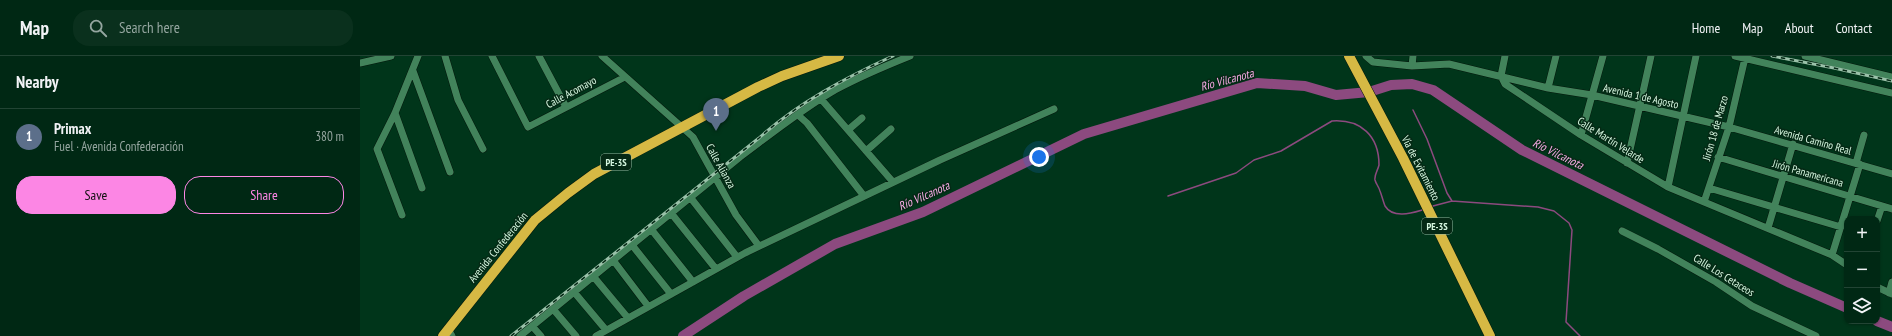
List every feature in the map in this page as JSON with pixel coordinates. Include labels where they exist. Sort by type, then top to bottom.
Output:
[{"type":"highway","name":"Avenida Confederación","points":[[448,334],[535,220],[594,174],[758,87],[782,76],[839,56]]},
{"type":"highway","name":"Vía de Evitamiento","points":[[1351,59],[1382,116],[1490,336]]},
{"type":"street","points":[[360,63],[391,56]]},
{"type":"street","points":[[402,215],[376,149],[395,113],[418,56]]},
{"type":"street","points":[[444,56],[458,100],[483,149]]},
{"type":"street","name":"Calle Acomayo","points":[[492,56],[528,127],[625,76]]},
{"type":"street","points":[[539,56],[566,107]]},
{"type":"street","name":"Calle Alianza","points":[[602,56],[693,137],[714,178],[736,215],[759,246]]},
{"type":"street","points":[[520,336],[746,152],[834,91],[910,56]]},
{"type":"street","points":[[1366,56],[1374,59],[1412,66],[1449,64],[1501,76],[1505,56]]},
{"type":"street","points":[[1412,66],[1413,56]]},
{"type":"street","points":[[1449,64],[1450,56]]},
{"type":"street","points":[[1548,88],[1556,56]]},
{"type":"street","points":[[1581,135],[1603,56]]},
{"type":"street","points":[[1627,163],[1651,56]]},
{"type":"street","points":[[1668,187],[1696,56]]},
{"type":"street","points":[[1735,56],[1891,91]]},
{"type":"street","points":[[1806,56],[1837,60],[1892,77]]},
{"type":"street","name":"Jirón 18 de Marzo","points":[[1704,202],[1710,188],[1728,127],[1745,58]]},
{"type":"street","points":[[413,71],[450,172]]},
{"type":"street","name":"Avenida 1 de Agosto","points":[[1501,76],[1548,88],[1592,96],[1728,127]]},
{"type":"street","name":"Calle Martín Velarde","points":[[1501,76],[1505,84],[1581,135],[1668,187],[1832,255],[1844,263]]},
{"type":"street","points":[[822,100],[893,182]]},
{"type":"street","points":[[596,336],[759,246],[893,182],[1054,109]]},
{"type":"street","points":[[395,113],[422,188]]},
{"type":"street","points":[[798,115],[807,123],[864,196]]},
{"type":"street","points":[[848,130],[862,118]]},
{"type":"street","name":"Avenida Camino Real","points":[[1728,127],[1793,144],[1892,174]]},
{"type":"street","points":[[866,151],[891,129]]},
{"type":"street","points":[[1832,255],[1850,197],[1864,135]]},
{"type":"street","points":[[1768,228],[1773,206],[1793,144]]},
{"type":"street","name":"Jirón Panamericana","points":[[1718,157],[1892,209]]},
{"type":"street","points":[[1710,188],[1841,227]]},
{"type":"street","points":[[690,197],[737,257]]},
{"type":"street","points":[[1879,216],[1882,206]]},
{"type":"street","points":[[671,213],[716,269]]},
{"type":"street","points":[[651,229],[693,282]]},
{"type":"street","name":"Calle Los Cetaceos","points":[[1622,232],[1658,248],[1716,282],[1752,306],[1816,336]]},
{"type":"street","points":[[632,245],[671,294]]},
{"type":"street","points":[[613,260],[648,306]]},
{"type":"street","points":[[593,276],[628,318]]},
{"type":"street","points":[[1879,288],[1890,294],[1892,282]]},
{"type":"street","points":[[574,292],[606,330]]},
{"type":"street","points":[[554,309],[576,336]]},
{"type":"street","points":[[532,326],[541,336]]},
{"type":"waterway","name":"Río Vilcanota","points":[[683,336],[744,296],[835,244],[923,212],[1084,134],[1257,83],[1305,86],[1336,95],[1369,92],[1391,85],[1412,84],[1433,90],[1522,150],[1790,283],[1844,307]]},
{"type":"waterway","points":[[1413,110],[1427,139],[1447,193],[1452,201]]},
{"type":"waterway","points":[[1168,196],[1236,173],[1254,160],[1281,151],[1332,121],[1342,121],[1360,126],[1372,138],[1376,146],[1379,165],[1375,180],[1388,210],[1398,214],[1422,210]]},
{"type":"waterway","points":[[1433,206],[1452,201],[1538,207],[1554,211],[1569,223],[1572,230],[1566,322],[1580,336]]},
{"type":"waterway","name":"Río Vilcanota","points":[[1880,322],[1892,327]]},
{"type":"railway","points":[[511,336],[774,125],[806,102],[840,82],[893,56]]},
{"type":"railway","points":[[1772,56],[1892,81]]},
{"type":"place","name":"Primax","points":[[716,131]]}]
